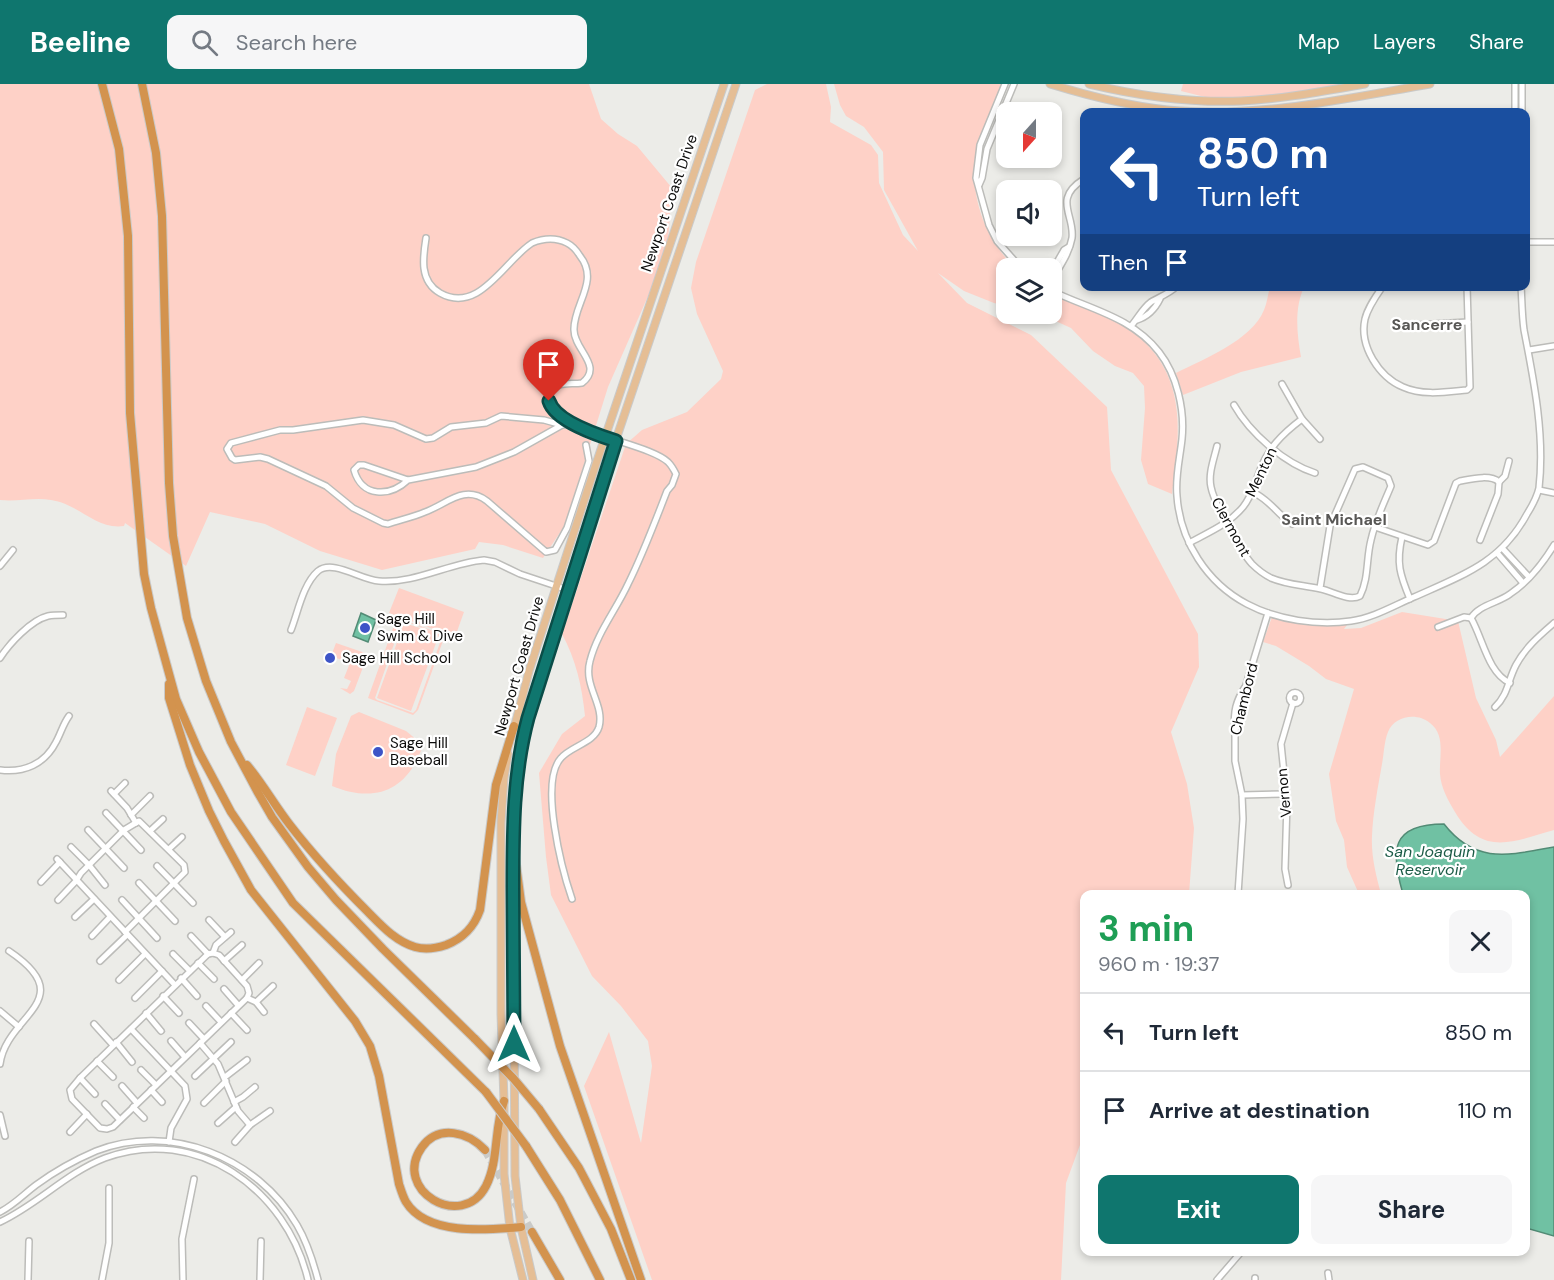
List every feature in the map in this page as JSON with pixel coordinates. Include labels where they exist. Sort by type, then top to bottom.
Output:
[{"type":"highway","points":[[102,84],[119,149],[128,236],[130,413],[144,574],[176,699],[214,782],[255,850],[293,903],[486,1092],[526,1146],[560,1200],[600,1280]]},
{"type":"highway","points":[[142,84],[156,153],[162,216],[168,443],[173,536],[187,618],[214,704],[237,754],[272,817],[308,867],[383,949],[513,1077],[539,1108],[579,1168],[611,1229],[631,1280]]},
{"type":"highway","points":[[169,674],[169,698],[178,729],[205,802],[224,841],[251,890],[355,1021],[370,1046],[379,1076],[399,1184],[405,1201],[414,1212],[443,1226],[482,1230],[521,1227]]},
{"type":"highway","points":[[237,754],[250,768],[289,824],[337,881],[392,935],[417,948],[434,948],[456,941],[464,935],[472,928],[480,910],[496,785],[514,726]]},
{"type":"highway","points":[[513,842],[520,902],[560,1046],[641,1280]]},
{"type":"highway","points":[[485,1150],[467,1136],[444,1133],[434,1137],[424,1144],[417,1154],[414,1176],[418,1186],[434,1201],[443,1205],[464,1205],[480,1195],[490,1174],[496,1148],[499,1115],[504,1101]]},
{"type":"highway","points":[[532,1232],[560,1280]]},
{"type":"main road","name":"Newport Coast Drive","points":[[523,1280],[510,1228],[504,1174],[501,823],[504,778],[514,726],[529,671],[724,84]]},
{"type":"main road","name":"Newport Coast Drive","points":[[533,1280],[521,1227],[515,1176],[513,842],[515,784],[522,737],[616,441],[736,84]]},
{"type":"main road","points":[[1050,84],[1112,101],[1160,108]]},
{"type":"main road","points":[[1089,84],[1147,96],[1208,101],[1272,99],[1365,84]]},
{"type":"main road","points":[[1279,108],[1430,84]]},
{"type":"street","points":[[1005,84],[980,145],[976,178],[987,218],[997,241],[1012,258]]},
{"type":"street","points":[[979,186],[987,149],[1014,84]]},
{"type":"street","points":[[1515,84],[1515,108]]},
{"type":"street","points":[[1522,84],[1522,108]]},
{"type":"street","points":[[1062,264],[1069,253],[1072,229],[1067,210],[1068,200],[1080,182]]},
{"type":"street","points":[[426,238],[423,267],[429,283],[438,292],[455,298],[477,293],[528,246],[540,240],[560,240],[571,245],[580,256],[587,271],[587,284],[574,330],[576,342],[587,358],[591,370],[582,383],[563,383],[556,386],[549,395],[549,401],[556,413],[577,424],[605,437],[657,455],[668,462],[676,474],[628,584],[590,658],[588,676],[599,712],[600,725],[592,737],[561,756],[552,778],[555,838],[564,877],[572,899]]},
{"type":"street","points":[[1530,242],[1554,242]]},
{"type":"street","points":[[1059,258],[1064,250],[1069,248]]},
{"type":"street","points":[[1131,326],[1139,314],[1153,301],[1170,291]]},
{"type":"street","points":[[1379,291],[1365,320],[1368,350],[1375,364],[1389,379],[1403,388],[1425,393],[1467,390],[1471,383],[1467,291]]},
{"type":"street","points":[[1062,295],[1115,316],[1131,326],[1160,352],[1169,368],[1182,410],[1182,436],[1176,496],[1180,522],[1199,563],[1223,588],[1248,604],[1268,613],[1326,623],[1351,621],[1375,615],[1469,573],[1503,549],[1523,522],[1539,490],[1540,433],[1524,328],[1521,291]]},
{"type":"street","points":[[1415,325],[1468,322]]},
{"type":"street","points":[[1529,350],[1554,346]]},
{"type":"street","points":[[1282,384],[1302,419],[1320,439]]},
{"type":"street","points":[[1234,405],[1248,426],[1271,447],[1301,467],[1315,473]]},
{"type":"street","points":[[577,424],[562,425],[544,420],[501,416],[486,423],[451,427],[433,438],[426,439],[394,425],[375,421],[352,421],[280,430],[231,443],[228,449],[235,460],[264,458],[326,486],[352,508],[388,524],[426,512],[461,494],[476,494],[546,552],[555,550],[567,528],[589,461],[586,445]]},
{"type":"street","name":"Menton","points":[[1189,543],[1228,522],[1245,505],[1253,492],[1258,474],[1271,447],[1302,419]]},
{"type":"street","points":[[408,480],[364,465],[359,465],[354,470],[359,482],[374,491],[384,493],[408,480],[476,467],[514,453],[562,425]]},
{"type":"street","name":"Clermont","points":[[1217,446],[1210,473],[1210,485],[1218,507],[1253,566],[1270,578],[1287,584],[1320,588],[1352,598],[1360,596],[1367,576],[1370,541],[1375,527]]},
{"type":"street","points":[[1480,540],[1498,494],[1499,482],[1505,476],[1509,461]]},
{"type":"street","points":[[1320,588],[1327,536],[1355,469],[1363,467],[1388,478],[1391,486],[1375,527],[1428,545],[1434,541],[1456,483],[1490,478],[1499,482]]},
{"type":"street","points":[[1539,490],[1554,493]]},
{"type":"street","points":[[1253,492],[1272,504],[1284,519],[1292,524]]},
{"type":"street","points":[[1402,537],[1398,563],[1410,599]]},
{"type":"street","points":[[1471,618],[1474,612],[1507,597],[1523,583],[1542,564],[1554,545]]},
{"type":"street","points":[[1503,549],[1529,577]]},
{"type":"street","points":[[0,566],[13,550]]},
{"type":"street","points":[[1497,554],[1523,583]]},
{"type":"street","points":[[291,630],[312,578],[319,570],[331,567],[369,580],[392,581],[484,560],[495,562],[520,574],[568,590]]},
{"type":"street","points":[[1513,570],[1518,566]]},
{"type":"street","name":"Chambord","points":[[1238,890],[1243,819],[1242,795],[1235,761],[1235,730],[1242,712],[1246,685],[1268,613]]},
{"type":"street","points":[[0,658],[7,647],[27,629],[47,616],[63,615]]},
{"type":"street","points":[[1438,627],[1464,617],[1471,618]]},
{"type":"street","points":[[1471,618],[1479,631],[1493,668],[1500,679],[1510,683]]},
{"type":"street","points":[[1495,707],[1502,700],[1515,667],[1529,646],[1554,623]]},
{"type":"street","points":[[1235,730],[1237,699],[1246,685]]},
{"type":"street","name":"Vernon","points":[[1288,885],[1285,869],[1285,794],[1281,744],[1293,703]]},
{"type":"street","points":[[1235,711],[1242,712]]},
{"type":"street","points":[[0,770],[15,771],[28,768],[46,757],[69,716]]},
{"type":"street","points":[[100,961],[185,872],[184,865],[150,831],[137,822],[113,793],[125,783]]},
{"type":"street","points":[[1242,795],[1285,794]]},
{"type":"street","points":[[131,815],[150,796]]},
{"type":"street","points":[[106,813],[141,850]]},
{"type":"street","points":[[150,831],[164,819]]},
{"type":"street","points":[[58,900],[124,830],[137,822]]},
{"type":"street","points":[[88,831],[124,868]]},
{"type":"street","points":[[169,849],[182,837]]},
{"type":"street","points":[[71,848],[105,885]]},
{"type":"street","points":[[41,882],[58,861],[174,985]]},
{"type":"street","points":[[157,866],[193,903]]},
{"type":"street","points":[[139,883],[175,921]]},
{"type":"street","points":[[75,917],[94,899]]},
{"type":"street","points":[[122,900],[137,920],[157,938]]},
{"type":"street","points":[[92,936],[110,917]]},
{"type":"street","points":[[209,920],[225,937]]},
{"type":"street","points":[[191,936],[211,954],[219,955],[247,986],[249,993],[120,1120],[107,1129],[100,1128],[72,1099],[70,1090],[181,978],[211,954],[216,945],[231,933]]},
{"type":"street","points":[[224,961],[242,945]]},
{"type":"street","points":[[0,1064],[4,1048],[38,1003],[40,990],[33,969],[9,951]]},
{"type":"street","points":[[119,980],[145,954]]},
{"type":"street","points":[[173,954],[189,971]]},
{"type":"street","points":[[198,963],[214,979]]},
{"type":"street","points":[[242,980],[259,963]]},
{"type":"street","points":[[135,998],[162,971]]},
{"type":"street","points":[[181,978],[197,996]]},
{"type":"street","points":[[256,1002],[273,986]]},
{"type":"street","points":[[224,989],[238,1005]]},
{"type":"street","points":[[163,996],[179,1013]]},
{"type":"street","points":[[246,998],[256,1002],[264,1012]]},
{"type":"street","points":[[207,1006],[221,1022]]},
{"type":"street","points":[[0,1011],[19,1027]]},
{"type":"street","points":[[146,1013],[161,1031]]},
{"type":"street","points":[[231,1013],[247,1030]]},
{"type":"street","points":[[189,1023],[226,1079],[235,1104],[250,1125]]},
{"type":"street","points":[[94,1024],[132,1062]]},
{"type":"street","points":[[131,1029],[184,1086],[187,1099],[171,1128],[169,1150]]},
{"type":"street","points":[[171,1041],[185,1057]]},
{"type":"street","points":[[195,1076],[231,1042]]},
{"type":"street","points":[[204,1103],[248,1060]]},
{"type":"street","points":[[97,1061],[113,1077]]},
{"type":"street","points":[[141,1070],[162,1102]]},
{"type":"street","points":[[80,1078],[95,1094]]},
{"type":"street","points":[[122,1086],[144,1118]]},
{"type":"street","points":[[218,1123],[235,1104],[255,1088]]},
{"type":"street","points":[[105,1104],[120,1120]]},
{"type":"street","points":[[235,1142],[250,1125],[270,1111]]},
{"type":"street","points":[[70,1132],[87,1114]]},
{"type":"street","points":[[0,1115],[5,1136]]},
{"type":"street","points":[[0,1212],[65,1166],[98,1150],[126,1143],[170,1141],[217,1154],[233,1162],[261,1183],[279,1200],[297,1225],[312,1256],[318,1280]]},
{"type":"street","points":[[0,1222],[20,1212],[73,1176],[103,1159],[145,1150],[184,1152],[214,1162],[260,1192],[289,1229],[308,1280]]},
{"type":"street","points":[[65,1166],[73,1176]]},
{"type":"street","points":[[183,1280],[182,1239],[194,1179]]},
{"type":"street","points":[[40,1182],[49,1192]]},
{"type":"street","points":[[102,1280],[109,1243],[109,1188]]},
{"type":"street","points":[[28,1280],[29,1241]]},
{"type":"street","points":[[260,1280],[261,1241]]},
{"type":"street","points":[[1217,1280],[1238,1256]]},
{"type":"shaded area","points":[[0,84],[589,84],[601,119],[618,134],[637,146],[672,188],[667,253],[608,387],[565,525],[543,558],[503,545],[479,542],[475,549],[382,570],[320,551],[265,524],[210,512],[186,566],[125,523],[124,526],[105,524],[61,502],[51,500],[0,500]]},
{"type":"shaded area","points":[[767,84],[826,84],[831,107],[830,122],[871,145],[878,155],[879,183],[903,235],[918,251],[884,190],[883,152],[864,127],[846,116],[834,84],[1002,84],[979,146],[975,170],[977,201],[982,216],[996,246],[1007,258],[996,258],[996,304],[964,291],[938,273],[967,303],[996,318],[996,324],[1009,324],[1031,335],[1107,407],[1111,470],[1198,634],[1199,667],[1171,732],[1187,784],[1194,828],[1189,890],[1080,890],[1080,1145],[1066,1183],[1061,1280],[652,1280],[584,1086],[609,1032],[641,1143],[652,1066],[648,1041],[621,1006],[592,976],[551,895],[539,773],[562,734],[585,716],[578,673],[562,634],[626,444],[642,430],[687,412],[721,379],[723,371],[697,314],[691,288],[696,262],[755,90]]},
{"type":"shaded area","points":[[1183,84],[1349,84],[1289,96],[1217,100],[1181,91]]},
{"type":"shaded area","points":[[1269,291],[1302,291],[1298,313],[1301,357],[1241,372],[1183,395],[1176,373],[1226,348],[1249,331],[1258,321]]},
{"type":"shaded area","points":[[1062,298],[1118,322],[1147,344],[1161,362],[1176,403],[1178,425],[1172,494],[1148,484],[1141,460],[1145,408],[1144,386],[1133,373],[1115,366],[1093,351],[1071,328],[1062,324]]},
{"type":"shaded area","points":[[399,588],[464,612],[455,637],[389,613]]},
{"type":"shaded area","points":[[1402,612],[1458,621],[1476,698],[1496,740],[1500,757],[1554,696],[1554,830],[1525,839],[1499,842],[1487,841],[1476,835],[1465,826],[1443,789],[1440,774],[1441,747],[1435,728],[1425,720],[1406,717],[1395,722],[1387,736],[1373,818],[1372,851],[1380,890],[1357,890],[1347,867],[1344,840],[1336,821],[1329,774],[1354,689],[1326,679],[1276,646],[1263,642],[1272,617],[1320,626],[1347,625],[1344,629],[1361,628]]},
{"type":"shaded area","points":[[397,617],[441,634],[444,638],[418,710],[413,715],[368,698]],"holes":[[[405,621],[433,632],[404,623],[377,698],[411,711],[439,635],[442,637],[416,710],[413,713],[377,700],[375,698],[401,624]]]},
{"type":"shaded area","points":[[336,643],[368,654],[354,691],[350,694],[340,688],[347,689],[351,681],[344,678],[350,663],[331,656]]},
{"type":"shaded area","points":[[307,707],[337,718],[315,776],[286,765]]},
{"type":"shaded area","name":"Sage Hill Baseball","points":[[359,712],[406,731],[423,745],[409,773],[388,789],[376,793],[363,794],[332,786],[336,754],[351,716]]},
{"type":"water","name":"Sage Hill Swim & Dive","points":[[361,613],[376,620],[368,642],[353,636]]},
{"type":"water","name":"San Joaquin Reservoir","points":[[1444,824],[1468,846],[1494,854],[1522,853],[1554,847],[1554,1236],[1530,1229],[1530,890],[1402,890],[1396,864],[1399,842],[1413,829],[1426,825]]},
{"type":"tunnel","points":[[485,1150],[532,1232]]},
{"type":"place","name":"Sage Hill Swim & Dive","points":[[365,628]]},
{"type":"place","name":"Sage Hill School","points":[[330,658]]},
{"type":"place","name":"Sage Hill Baseball","points":[[378,752]]},
{"type":"district","name":"Sancerre","points":[[1427,324]]},
{"type":"district","name":"Saint Michael","points":[[1334,519]]},
{"type":"route","points":[[514,1044],[513,842],[515,784],[522,737],[616,441],[562,417],[553,410],[549,401]]}]
